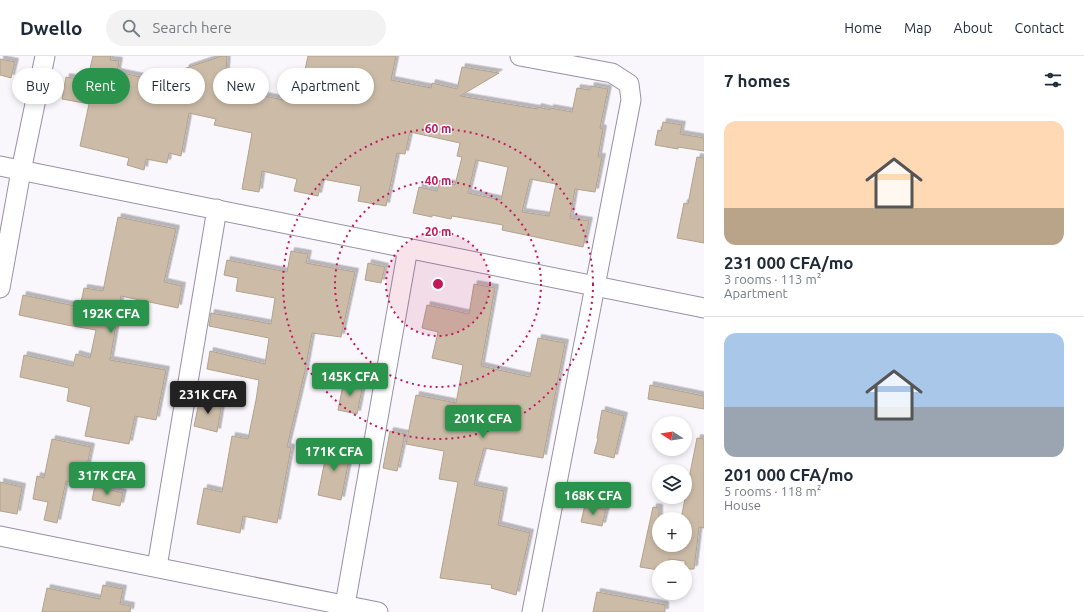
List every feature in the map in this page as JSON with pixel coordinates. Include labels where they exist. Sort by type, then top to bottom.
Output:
[{"type":"street","points":[[0,288],[21,171],[45,56]]},
{"type":"street","points":[[520,56],[612,73],[629,84],[631,100],[532,612]]},
{"type":"street","points":[[0,166],[704,308]]},
{"type":"street","points":[[157,567],[217,209]]},
{"type":"street","points":[[345,605],[408,248]]},
{"type":"street","points":[[0,536],[378,612]]},
{"type":"building","points":[[93,56],[111,56],[110,60],[119,61],[118,68],[90,68]]},
{"type":"building","points":[[222,56],[227,56],[226,68],[213,68],[213,104],[269,104],[269,97],[277,99],[277,104],[374,104],[374,68],[305,68],[308,56],[396,56],[391,80],[431,88],[432,83],[457,89],[462,67],[499,73],[460,96],[537,109],[538,107],[550,110],[550,108],[572,112],[577,88],[590,90],[591,86],[608,89],[600,128],[603,129],[598,157],[602,157],[595,192],[575,189],[570,218],[589,221],[583,247],[502,230],[503,225],[452,216],[451,219],[413,213],[419,187],[437,191],[440,181],[455,185],[462,157],[457,156],[460,143],[410,132],[405,154],[397,153],[386,206],[358,201],[361,186],[322,179],[318,196],[294,191],[297,179],[262,171],[259,192],[242,189],[252,133],[214,125],[216,119],[189,113],[181,156],[169,153],[167,163],[146,159],[144,170],[127,165],[129,158],[80,146],[89,104],[130,104],[130,75],[138,76],[138,104],[205,104],[205,68],[186,68]],"holes":[[[476,160],[508,167],[501,200],[468,193]],[[530,179],[556,184],[549,216],[522,212]]]},
{"type":"building","points":[[0,59],[15,62],[14,68],[12,68],[11,78],[0,75]]},
{"type":"building","points":[[66,77],[72,78],[72,101],[64,99]]},
{"type":"building","points":[[663,122],[682,125],[680,134],[704,138],[704,151],[655,145],[658,130],[661,131]]},
{"type":"building","points":[[697,157],[704,158],[704,243],[677,238],[684,203],[688,204]]},
{"type":"building","points":[[118,217],[176,229],[164,282],[182,286],[178,308],[121,296],[110,360],[166,370],[156,420],[135,416],[129,444],[85,436],[91,407],[67,401],[69,388],[20,377],[24,355],[73,366],[76,354],[90,358],[96,330],[19,315],[23,295],[80,307],[84,288],[103,291]]},
{"type":"building","points":[[291,251],[308,254],[306,263],[355,272],[341,337],[312,333],[305,371],[287,447],[291,448],[277,523],[243,516],[240,533],[197,524],[204,488],[222,492],[232,436],[248,439],[259,380],[207,369],[210,351],[265,364],[269,338],[209,326],[211,313],[271,324],[275,298],[236,291],[238,278],[224,275],[227,260],[287,272]]},
{"type":"building","points":[[368,263],[385,267],[381,283],[365,280]]},
{"type":"building","points":[[474,284],[495,288],[481,366],[530,377],[538,338],[565,343],[543,458],[484,448],[474,485],[504,491],[498,525],[530,533],[516,595],[491,588],[492,585],[440,578],[458,482],[439,479],[444,451],[406,444],[416,395],[456,403],[463,365],[432,358],[438,332],[422,328],[427,305],[469,314]]},
{"type":"building","points":[[344,380],[363,384],[357,414],[338,410]]},
{"type":"building","points":[[650,385],[704,396],[704,409],[648,399]]},
{"type":"building","points":[[200,398],[222,402],[217,432],[194,426]]},
{"type":"building","points":[[602,410],[624,416],[614,458],[594,453],[598,439]]},
{"type":"building","points":[[390,431],[405,434],[397,471],[383,468]]},
{"type":"building","points":[[697,438],[704,439],[704,528],[699,527],[694,569],[692,569],[692,560],[669,559],[652,560],[652,569],[640,567],[653,507],[659,508],[659,512],[652,512],[652,552],[692,552],[692,512],[682,512],[684,504],[692,504],[692,464]]},
{"type":"building","points":[[52,439],[91,447],[83,485],[66,481],[57,523],[44,520],[48,502],[33,499],[37,476],[44,478]]},
{"type":"building","points":[[328,445],[351,450],[341,500],[318,495]]},
{"type":"building","points":[[0,482],[22,487],[17,514],[0,511]]},
{"type":"building","points":[[95,486],[123,493],[120,506],[92,500]]},
{"type":"building","points":[[585,505],[606,510],[602,526],[581,522]]},
{"type":"building","points":[[103,585],[123,589],[120,604],[131,606],[130,612],[42,612],[47,588],[100,599]]},
{"type":"building","points":[[597,592],[665,605],[665,612],[593,612]]}]
